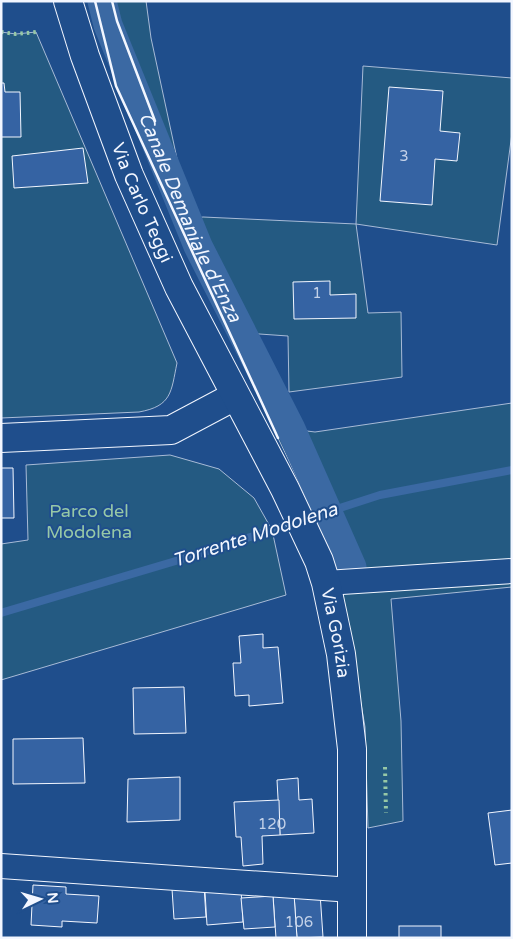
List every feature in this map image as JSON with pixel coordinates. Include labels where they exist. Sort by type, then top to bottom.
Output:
[{"type":"main road","name":"Via Carlo Teggi","points":[[68,1],[85,56],[129,175],[179,288],[235,396]]},
{"type":"main road","points":[[1,438],[171,430],[235,396]]},
{"type":"main road","name":"Via Gorizia","points":[[235,396],[285,489],[322,572],[341,654],[352,749],[352,938]]},
{"type":"street","points":[[322,572],[512,571]]},
{"type":"street","points":[[1,866],[352,890]]},
{"type":"green space","points":[[95,1],[146,1],[151,38],[190,219],[203,217],[356,224],[368,313],[401,312],[402,377],[289,392],[288,336],[245,333],[291,429],[315,432],[512,403],[512,587],[391,599],[401,721],[403,821],[368,828],[365,727],[340,582],[327,540],[278,438]]},
{"type":"green space","points":[[1,32],[16,34],[36,32],[177,363],[171,390],[164,402],[158,406],[139,412],[1,418]]},
{"type":"green space","points":[[363,66],[512,78],[512,133],[497,245],[356,224]]},
{"type":"green space","name":"Parco del Modolena","points":[[170,455],[219,469],[254,498],[272,530],[286,595],[1,680],[1,544],[28,540],[26,465]]},
{"type":"building","points":[[1,83],[4,83],[5,92],[20,92],[21,137],[1,137]]},
{"type":"building","points":[[389,87],[443,91],[440,131],[460,133],[457,161],[435,159],[432,205],[380,201]]},
{"type":"building","points":[[83,148],[88,183],[14,188],[12,156]]},
{"type":"building","points":[[330,281],[330,295],[356,294],[356,318],[294,319],[293,282]]},
{"type":"building","points":[[1,468],[13,468],[14,518],[1,518]]},
{"type":"building","points":[[263,634],[263,648],[278,647],[283,703],[249,706],[249,695],[235,696],[233,663],[241,663],[239,636]]},
{"type":"building","points":[[184,687],[186,733],[134,734],[133,688]]},
{"type":"building","points":[[83,738],[85,783],[13,784],[13,739]]},
{"type":"building","points":[[180,777],[180,820],[127,822],[128,779]]},
{"type":"building","points":[[298,778],[299,800],[312,799],[314,833],[280,835],[277,780]]},
{"type":"building","points":[[279,800],[280,835],[262,836],[263,864],[243,866],[241,837],[236,837],[234,802]]},
{"type":"building","points":[[512,810],[512,863],[495,865],[488,813]]},
{"type":"building","points":[[33,885],[66,887],[66,894],[99,896],[97,923],[62,921],[62,927],[31,925]]},
{"type":"building","points":[[204,886],[206,917],[174,919],[172,889]]},
{"type":"building","points":[[241,890],[243,922],[207,925],[205,892]]},
{"type":"building","points":[[320,893],[323,937],[297,938],[294,894]]},
{"type":"building","points":[[294,894],[297,938],[276,938],[273,896]]},
{"type":"building","points":[[273,896],[275,927],[244,929],[241,898]]},
{"type":"building","points":[[399,926],[441,926],[441,938],[399,938]]},
{"type":"waterway","name":"Canale Demaniale d'Enza","points":[[102,1],[108,25],[198,246],[291,429],[352,567]]},
{"type":"waterway","name":"Torrente Modolena","points":[[1,613],[179,560],[380,495],[512,470]]},
{"type":"hedge","points":[[1,32],[16,34],[36,32]]},
{"type":"hedge","points":[[385,767],[386,813]]},
{"type":"wall","points":[[95,1],[116,86],[278,438]]},
{"type":"wall","points":[[112,1],[117,21],[155,121]]}]
